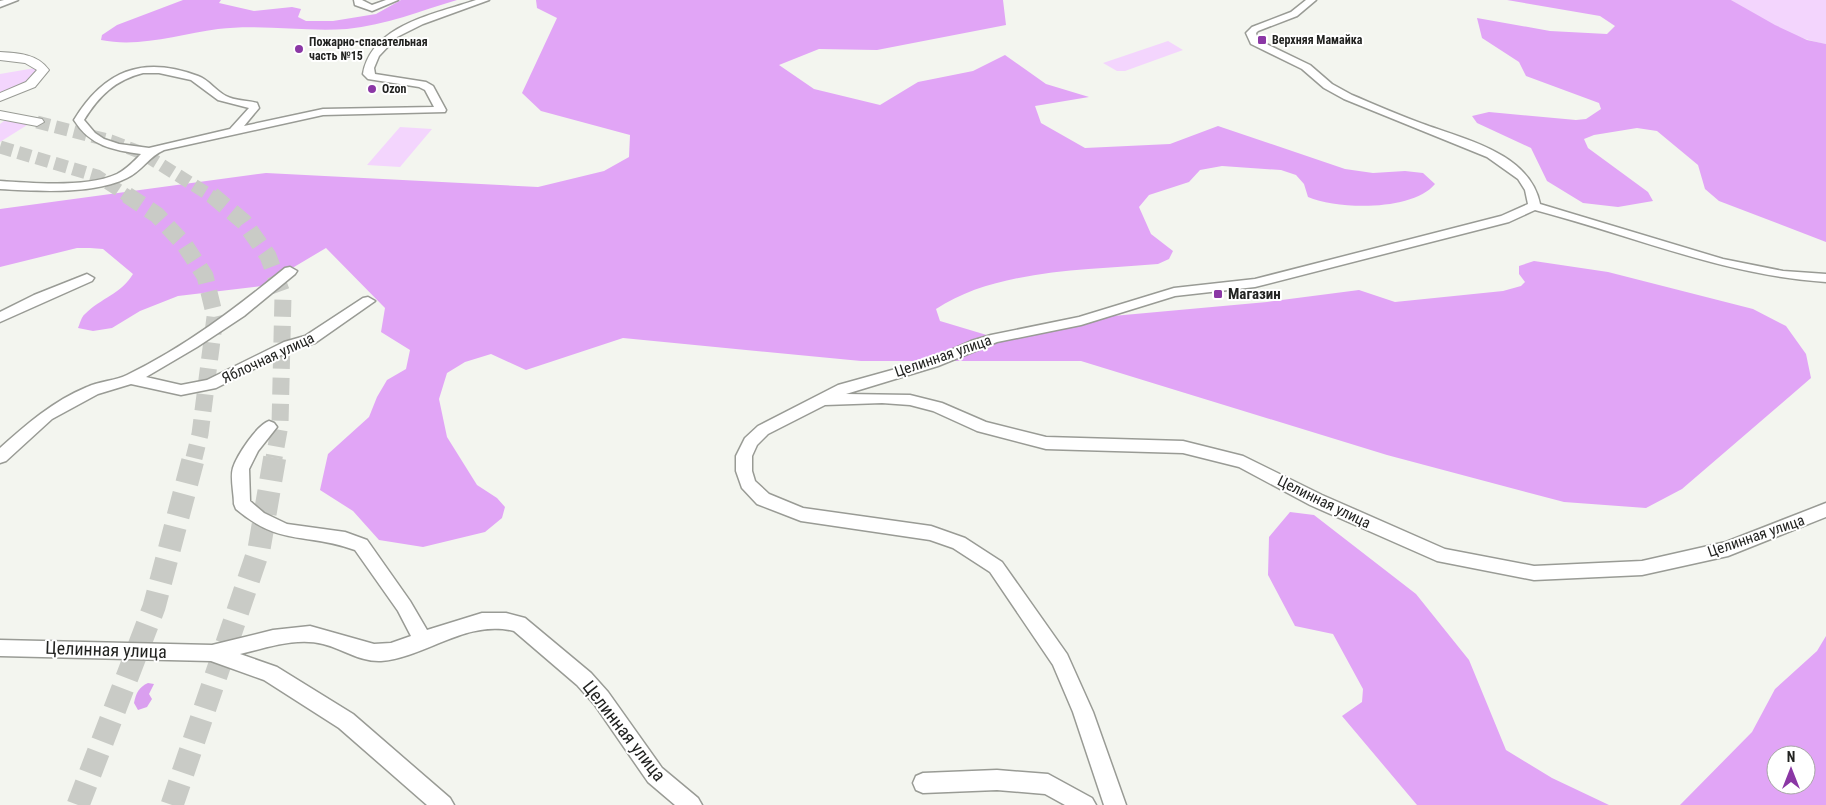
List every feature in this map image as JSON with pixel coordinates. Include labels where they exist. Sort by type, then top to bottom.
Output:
[{"type":"main road","points":[[0,56],[29,60],[40,65],[43,70],[40,78],[26,87],[0,97]]},
{"type":"main road","points":[[22,118],[17,103],[26,87]]},
{"type":"main road","points":[[0,115],[37,122]]},
{"type":"street","points":[[0,4],[14,0]]},
{"type":"street","points":[[358,0],[358,4],[372,8],[394,0]]},
{"type":"street","points":[[235,130],[254,108],[253,105],[225,99],[195,78],[157,68],[119,76],[101,88],[88,104],[79,120],[91,138],[103,143],[148,151],[183,140],[235,130],[323,112],[441,110],[428,88],[415,81],[372,77],[368,74],[368,66],[386,42],[398,32],[485,0]]},
{"type":"street","points":[[1312,0],[1294,14],[1255,29],[1251,33],[1254,42],[1306,67],[1328,86],[1348,97],[1476,146],[1497,157],[1512,169],[1529,187],[1534,197],[1534,206],[1576,217],[1720,262],[1783,275],[1826,278]]},
{"type":"street","points":[[0,185],[82,184],[117,178],[128,173],[148,151]]},
{"type":"street","name":"Целинная улица","points":[[1115,805],[1083,712],[1060,660],[996,567],[959,543],[931,533],[800,514],[763,498],[748,484],[744,471],[744,456],[751,442],[763,430],[818,400],[871,379],[933,363],[976,344],[996,338],[1081,321],[1148,298],[1174,292],[1255,284],[1362,254],[1505,219],[1534,206]]},
{"type":"street","name":"Яблочная улица","points":[[0,457],[47,415],[93,390],[131,379],[192,344],[231,318],[290,271]]},
{"type":"street","points":[[0,318],[39,298],[87,278]]},
{"type":"street","name":"Яблочная улица","points":[[131,379],[181,390],[211,384],[289,345],[310,340],[368,302]]},
{"type":"street","name":"Целинная улица","points":[[818,400],[882,398],[910,400],[937,407],[982,427],[1046,443],[1184,447],[1243,462],[1316,500],[1443,556],[1534,573],[1642,568],[1728,549],[1826,510]]},
{"type":"street","points":[[269,427],[252,448],[241,470],[242,504],[257,519],[274,528],[303,535],[351,540],[361,545],[404,606],[423,640]]},
{"type":"street","name":"Целинная улица","points":[[0,648],[211,653],[295,635],[312,634],[330,637],[359,650],[380,653],[392,651],[478,621],[506,620],[519,624],[584,679],[601,698],[655,775],[691,805]]},
{"type":"street","name":"Целинная улица","points":[[211,653],[270,673],[346,721],[443,805]]},
{"type":"street","points":[[923,783],[996,780],[1048,784],[1085,805]]},
{"type":"shaded area","points":[[183,0],[221,0],[219,3],[254,11],[292,7],[301,9],[298,17],[306,21],[333,21],[376,14],[401,0],[457,0],[389,21],[347,29],[234,28],[145,41],[116,42],[101,40],[102,35],[117,25]]},
{"type":"shaded area","points":[[536,0],[1003,0],[1006,25],[877,50],[819,49],[779,65],[814,89],[880,105],[918,82],[973,71],[1005,55],[1046,84],[1089,97],[1035,106],[1041,123],[1085,148],[1170,144],[1218,126],[1345,169],[1373,173],[1405,171],[1423,173],[1435,184],[1424,193],[1410,199],[1393,203],[1356,206],[1321,201],[1308,197],[1304,184],[1296,175],[1281,170],[1222,166],[1200,170],[1189,182],[1149,195],[1139,207],[1151,234],[1173,251],[1169,259],[1158,264],[1073,270],[1014,279],[986,286],[960,296],[936,309],[940,321],[1000,339],[1113,316],[1267,302],[1359,290],[1395,302],[1503,291],[1521,286],[1525,282],[1519,274],[1519,266],[1534,261],[1608,272],[1753,309],[1786,326],[1806,354],[1811,378],[1682,489],[1646,508],[1564,502],[1387,455],[1081,361],[861,361],[623,338],[526,370],[491,354],[465,362],[447,373],[439,399],[447,437],[477,485],[497,498],[505,507],[502,518],[485,532],[423,547],[379,540],[353,511],[320,490],[328,454],[369,417],[377,397],[387,380],[406,369],[410,350],[381,332],[385,308],[326,248],[262,286],[178,296],[140,311],[112,328],[93,331],[78,328],[82,317],[123,286],[133,274],[103,249],[77,248],[0,267],[0,209],[266,173],[538,187],[604,171],[629,157],[630,135],[541,111],[522,93],[557,18],[537,8]]},
{"type":"shaded area","points":[[1507,0],[1731,0],[1775,25],[1807,40],[1826,44],[1826,242],[1719,201],[1705,189],[1698,165],[1657,131],[1637,128],[1594,135],[1584,139],[1588,148],[1648,192],[1653,201],[1618,207],[1583,203],[1547,181],[1531,148],[1477,123],[1472,116],[1489,112],[1576,120],[1586,119],[1601,109],[1599,103],[1526,76],[1519,62],[1482,38],[1477,18],[1550,31],[1607,34],[1615,26],[1600,16]]},
{"type":"shaded area","points":[[1731,0],[1826,0],[1826,44],[1788,32]]},
{"type":"shaded area","points":[[1168,41],[1183,50],[1125,71],[1117,71],[1103,63]]},
{"type":"shaded area","points":[[35,68],[36,73],[27,82],[0,95],[0,74]]},
{"type":"shaded area","points":[[4,121],[32,122],[0,142],[0,124]]},
{"type":"shaded area","points":[[400,127],[432,129],[400,167],[367,165]]},
{"type":"shaded area","points":[[1290,512],[1314,515],[1416,594],[1469,660],[1506,750],[1552,778],[1609,805],[1417,805],[1342,716],[1362,702],[1363,689],[1333,634],[1295,626],[1268,575],[1269,537]]},
{"type":"shaded area","points":[[1826,636],[1826,805],[1680,805],[1752,732],[1775,689],[1817,651]]},
{"type":"shaded area","points":[[148,683],[154,684],[149,694],[152,699],[147,707],[138,710],[134,703],[136,696],[140,688]]},
{"type":"tunnel","points":[[37,122],[111,141],[142,153],[213,197]]},
{"type":"tunnel","points":[[0,147],[97,176],[129,197]]},
{"type":"tunnel","points":[[127,195],[157,215],[184,244],[205,276],[215,317],[200,434],[194,458]]},
{"type":"tunnel","points":[[212,195],[244,222],[268,256],[283,296],[280,425],[274,458]]},
{"type":"tunnel","points":[[78,805],[154,607],[194,456]]},
{"type":"tunnel","points":[[172,805],[259,549],[275,456]]},
{"type":"place","name":"Верхняя Мамайка","points":[[1262,40]]},
{"type":"place","name":"Пожарно-спасательная часть №15","points":[[299,49]]},
{"type":"place","name":"Ozon","points":[[372,89]]},
{"type":"place","name":"Магазин","points":[[1218,294]]}]
